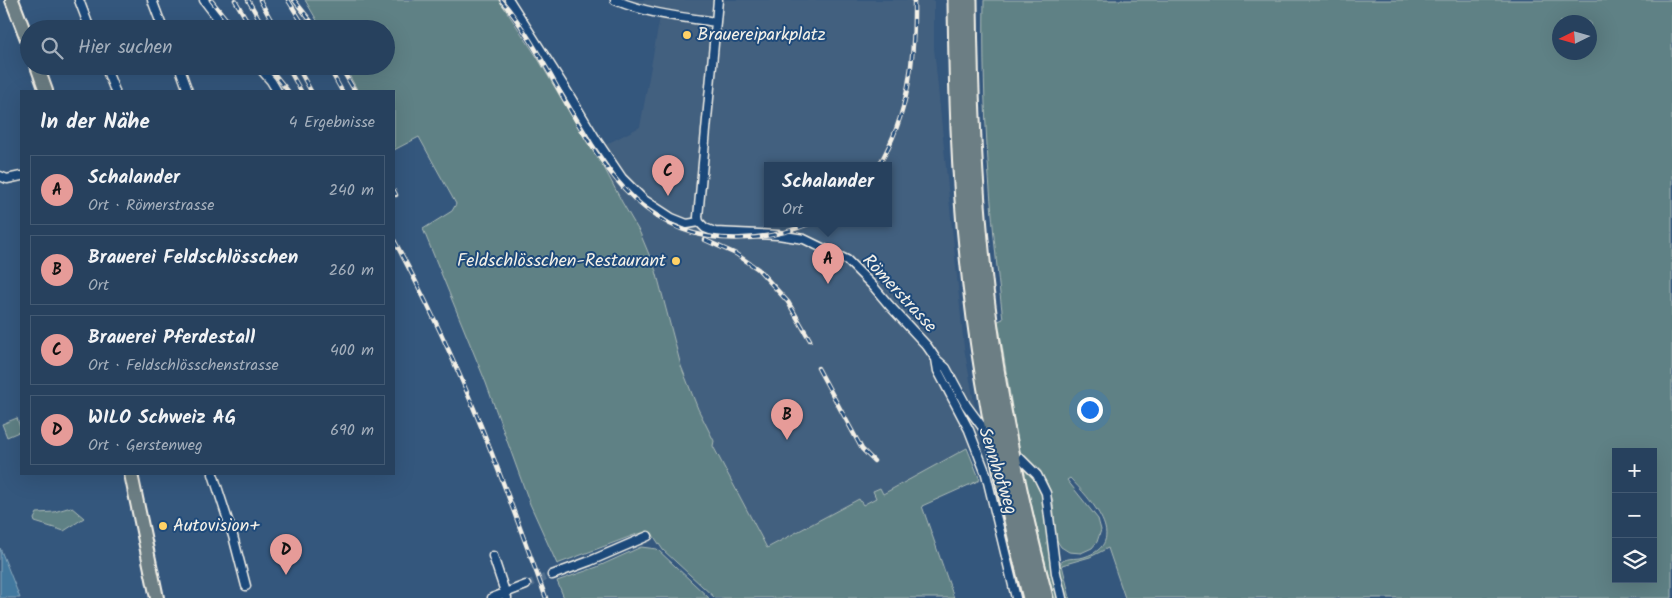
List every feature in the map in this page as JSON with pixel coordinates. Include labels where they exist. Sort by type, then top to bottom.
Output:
[{"type":"highway","points":[[956,0],[960,166],[971,285],[983,372],[999,462],[1031,598]]},
{"type":"highway","points":[[970,0],[974,167],[978,226],[990,328],[1009,445],[1045,598]]},
{"type":"main road","points":[[12,0],[20,21]]},
{"type":"main road","points":[[41,75],[46,90]]},
{"type":"main road","points":[[131,475],[157,598]]},
{"type":"street","points":[[78,0],[86,20]]},
{"type":"street","points":[[152,0],[160,20]]},
{"type":"street","points":[[204,0],[219,20]]},
{"type":"street","name":"Römerstrasse","points":[[509,0],[597,142],[622,178],[643,199],[672,218],[687,224],[699,222],[705,228],[715,232],[778,235],[804,239],[847,260],[874,286],[927,346],[936,359],[946,368],[966,405],[983,428]]},
{"type":"street","points":[[615,0],[656,14],[716,22]]},
{"type":"street","points":[[699,222],[698,208],[718,0]]},
{"type":"street","points":[[109,75],[115,90]]},
{"type":"street","points":[[182,75],[188,90]]},
{"type":"street","points":[[266,75],[276,90]]},
{"type":"street","points":[[0,176],[7,179],[20,176]]},
{"type":"street","name":"Sennhofweg","points":[[936,359],[938,371],[969,430],[986,474],[1016,598]]},
{"type":"street","points":[[1021,459],[1037,475],[1046,493],[1056,573],[1062,598]]},
{"type":"street","points":[[213,475],[233,536],[246,586]]},
{"type":"street","points":[[552,575],[648,536]]},
{"type":"street","points":[[493,556],[506,595]]},
{"type":"street","points":[[492,598],[506,595],[526,585]]},
{"type":"shaded area","points":[[623,0],[934,0],[934,48],[964,348],[981,440],[883,494],[880,488],[876,498],[863,505],[860,499],[767,548],[713,445],[714,441],[698,409],[681,366],[656,271],[640,233],[595,150],[640,127],[660,17]]},
{"type":"shaded area","points":[[0,548],[20,598],[0,598]]},
{"type":"green space","points":[[305,0],[499,0],[537,57],[581,132],[595,150],[640,233],[656,271],[681,366],[698,409],[714,441],[713,446],[767,548],[859,499],[863,505],[876,498],[873,491],[880,488],[883,494],[967,448],[980,480],[922,506],[954,598],[715,598],[663,550],[651,532],[637,534],[557,564],[530,504],[486,383],[423,229],[452,211],[456,204],[419,137],[395,149],[395,90],[357,90],[349,75],[395,75],[395,20],[317,20]]},
{"type":"green space","points":[[984,0],[1672,0],[1672,598],[1125,598],[1108,548],[1090,557],[1062,565],[1070,598],[1066,598],[1059,565],[1064,560],[1081,558],[1098,550],[1105,541],[1106,531],[1102,519],[1095,508],[1070,478],[1067,480],[1098,519],[1101,530],[1097,542],[1092,548],[1081,553],[1069,552],[1061,547],[1056,539],[1053,501],[1047,483],[1039,471],[1019,450],[998,321],[1003,319],[994,239],[984,80]]},
{"type":"green space","points":[[17,418],[20,431],[7,437],[2,424]]},
{"type":"green space","points":[[1022,467],[1031,474],[1042,493],[1051,567],[1058,598],[1054,598]]},
{"type":"green space","points":[[71,507],[84,518],[64,531],[35,522],[34,519],[37,513],[54,512]]},
{"type":"green space","points":[[641,547],[657,549],[709,598],[564,598],[557,581],[597,567]]},
{"type":"tunnel","points":[[526,585],[552,575]]},
{"type":"railway","points":[[211,0],[227,20]]},
{"type":"railway","points":[[235,0],[247,20]]},
{"type":"railway","points":[[248,0],[260,20]]},
{"type":"railway","points":[[260,0],[271,20]]},
{"type":"railway","points":[[288,0],[300,20]]},
{"type":"railway","points":[[294,0],[310,20]]},
{"type":"railway","points":[[501,0],[525,32],[591,145],[616,180],[646,208],[680,229],[722,238],[768,236],[800,227]]},
{"type":"railway","points":[[881,162],[889,146],[904,106],[913,43],[914,0]]},
{"type":"railway","points":[[275,75],[287,90]]},
{"type":"railway","points":[[292,75],[300,90]]},
{"type":"railway","points":[[302,75],[310,90]]},
{"type":"railway","points":[[333,75],[341,90]]},
{"type":"railway","points":[[345,75],[354,90]]},
{"type":"railway","points":[[705,240],[736,254],[758,269],[788,302],[810,340]]},
{"type":"railway","points":[[395,242],[432,314],[466,389],[546,598]]},
{"type":"railway","points":[[818,368],[862,449],[874,461]]},
{"type":"place","name":"Brauereiparkplatz","points":[[687,35]]},
{"type":"place","name":"Brauerei Pferdestall","points":[[668,196]]},
{"type":"place","name":"Feldschlösschen-Restaurant","points":[[676,261]]},
{"type":"place","name":"Schalander","points":[[828,284]]},
{"type":"place","name":"Brauerei Feldschlösschen","points":[[787,440]]},
{"type":"place","name":"Autovision+","points":[[163,526]]},
{"type":"place","name":"WILO Schweiz AG","points":[[286,575]]}]
